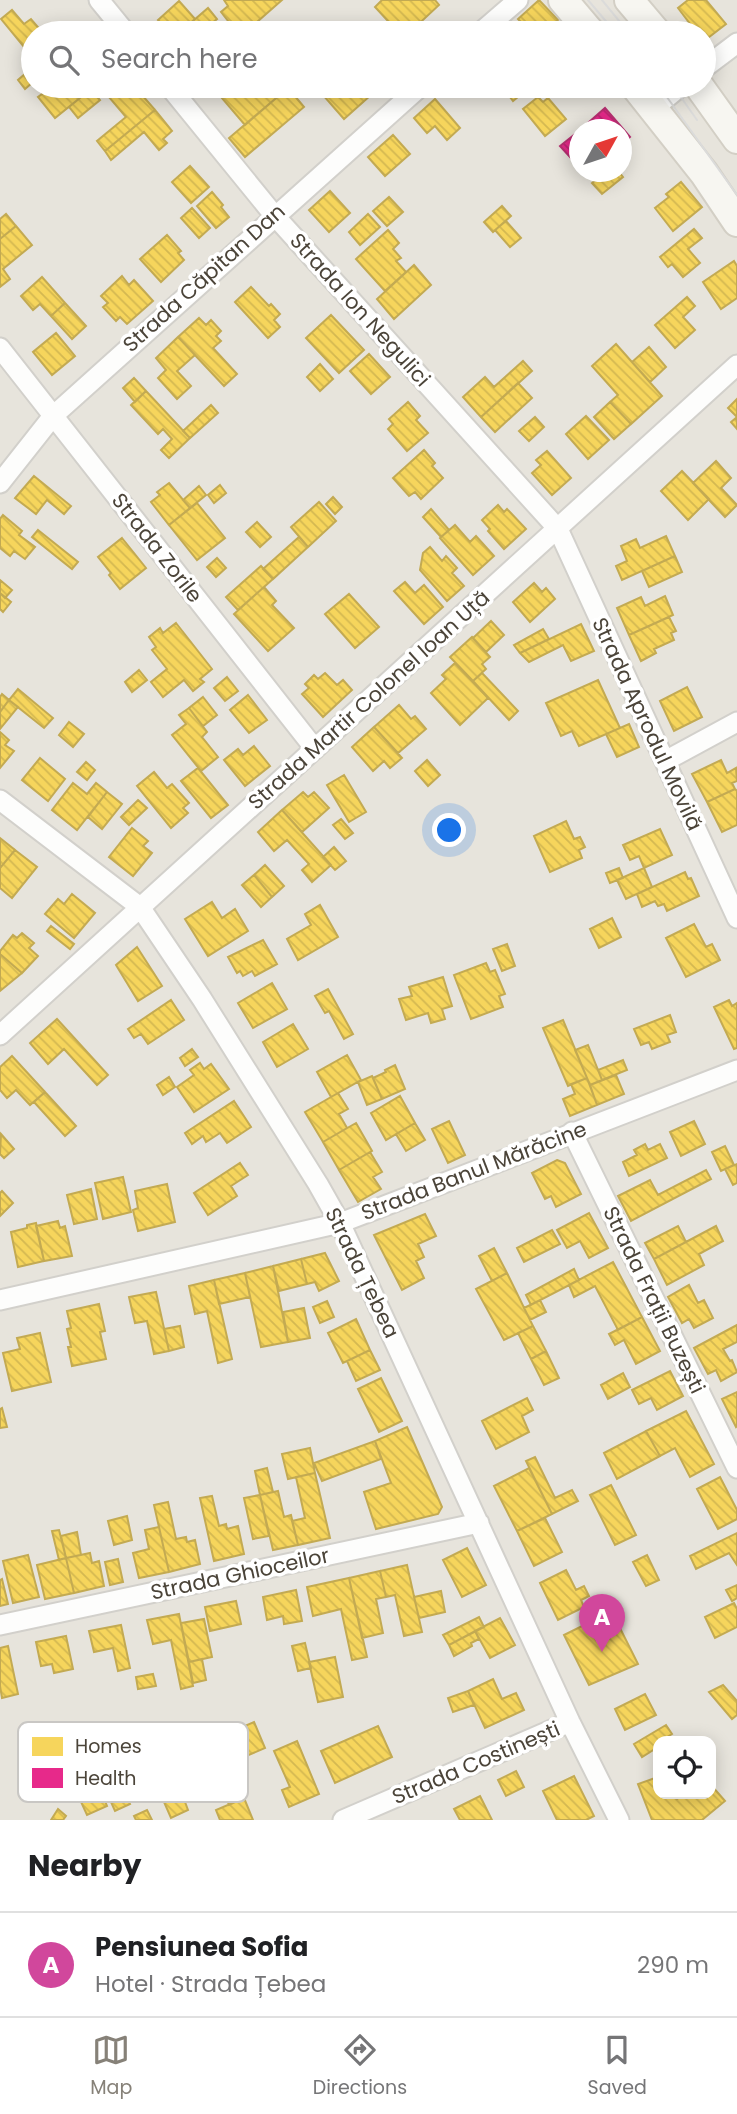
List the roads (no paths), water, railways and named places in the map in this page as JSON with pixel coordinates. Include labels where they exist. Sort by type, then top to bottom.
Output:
[{"type":"main road","points":[[564,0],[581,21]]},
{"type":"main road","points":[[629,0],[647,21]]},
{"type":"main road","points":[[645,98],[704,173],[737,222]]},
{"type":"main road","points":[[708,98],[737,139]]},
{"type":"street","points":[[99,0],[116,21]]},
{"type":"street","points":[[494,21],[518,0]]},
{"type":"street","points":[[716,59],[737,43]]},
{"type":"street","name":"Strada Ion Negulici","points":[[179,98],[274,215],[558,530]]},
{"type":"street","name":"Strada Căpitan Dan","points":[[0,483],[53,416],[407,98]]},
{"type":"street","points":[[654,108],[666,98]]},
{"type":"street","name":"Strada Zorile","points":[[0,348],[315,749]]},
{"type":"street","name":"Strada Martir Colonel Ioan Uță","points":[[0,1035],[737,365]]},
{"type":"street","name":"Strada Aprodul Movilă","points":[[558,530],[737,918]]},
{"type":"street","points":[[665,761],[737,722]]},
{"type":"street","name":"Strada Țebea","points":[[0,800],[139,907],[202,999],[318,1184],[340,1223],[570,1722],[619,1820]]},
{"type":"street","name":"Strada Banul Mărăcine","points":[[0,1300],[340,1223],[737,1070]]},
{"type":"street","name":"Strada Frații Buzești","points":[[572,1132],[737,1468]]},
{"type":"street","name":"Strada Ghioceilor","points":[[0,1625],[479,1523]]},
{"type":"street","name":"Strada Costinești","points":[[343,1820],[570,1722]]},
{"type":"tram line","points":[[588,0],[606,21]]},
{"type":"tram line","points":[[602,0],[619,21]]},
{"type":"tram line","points":[[668,98],[737,195]]},
{"type":"tram line","points":[[681,98],[697,120]]},
{"type":"place","name":"Pensiunea Sofia","points":[[602,1652]]}]
